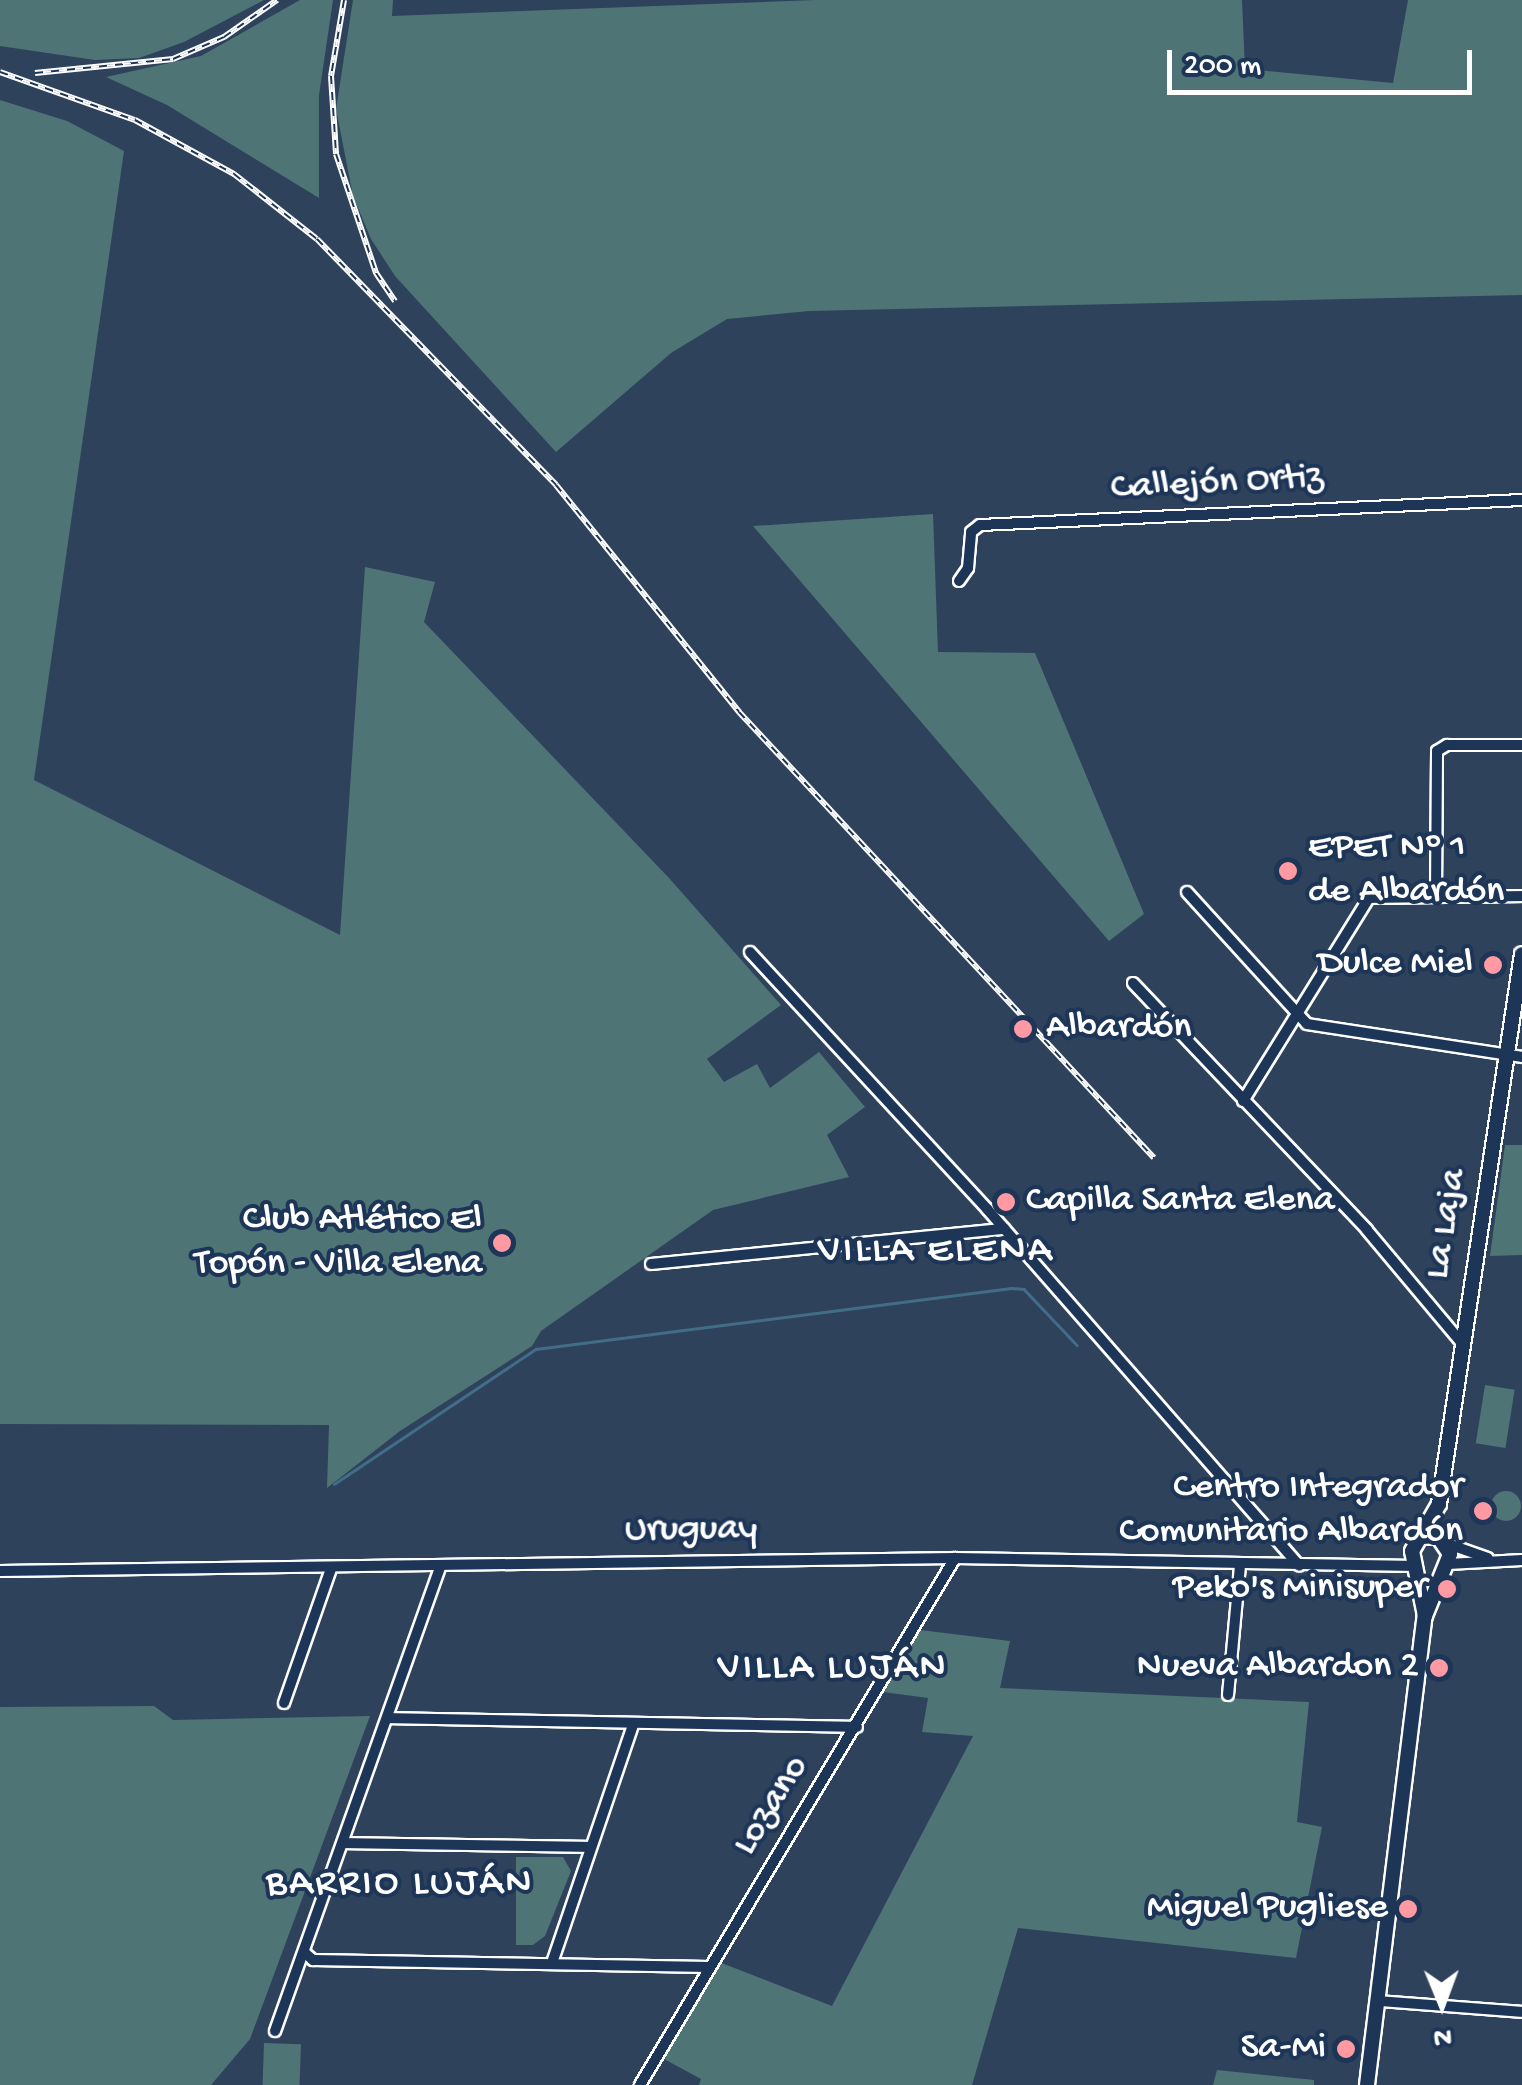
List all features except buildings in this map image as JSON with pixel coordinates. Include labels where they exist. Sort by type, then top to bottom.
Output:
[{"type":"main road","name":"La Laja","points":[[1446,1566],[1439,1504],[1462,1342],[1514,1057],[1522,954]]},
{"type":"main road","name":"La Laja","points":[[1418,1540],[1439,1504]]},
{"type":"main road","points":[[1425,1616],[1417,1567],[1418,1540],[1446,1542]]},
{"type":"main road","points":[[1368,2085],[1425,1616],[1446,1566],[1417,1567]]},
{"type":"street","name":"Callejón Ortiz","points":[[959,581],[968,568],[970,532],[980,525],[1522,500]]},
{"type":"street","points":[[1436,896],[1436,758],[1447,745],[1522,745]]},
{"type":"street","points":[[1188,892],[1307,1024],[1514,1057]]},
{"type":"street","points":[[1243,1101],[1369,898],[1522,896]]},
{"type":"street","points":[[750,952],[1004,1229],[1299,1566]]},
{"type":"street","points":[[1133,983],[1380,1244],[1462,1342]]},
{"type":"street","points":[[651,1264],[1004,1229]]},
{"type":"street","points":[[1383,1564],[1418,1540]]},
{"type":"street","points":[[1446,1542],[1499,1560]]},
{"type":"street","name":"Uruguay","points":[[0,1571],[954,1558],[1417,1567]]},
{"type":"street","name":"Lozano","points":[[640,2085],[954,1558]]},
{"type":"street","points":[[1446,1566],[1522,1560]]},
{"type":"street","points":[[1228,1695],[1240,1565]]},
{"type":"street","points":[[275,2031],[441,1566]]},
{"type":"street","points":[[284,1702],[330,1569]]},
{"type":"street","points":[[388,1718],[857,1726]]},
{"type":"street","points":[[552,1963],[634,1724]]},
{"type":"street","points":[[344,1843],[590,1847]]},
{"type":"street","points":[[305,1953],[313,1960],[709,1967]]},
{"type":"street","points":[[1378,2001],[1522,2012]]},
{"type":"green space","points":[[0,0],[264,0],[184,42],[139,58],[95,60],[0,46]]},
{"type":"green space","points":[[300,0],[333,0],[319,95],[319,198],[167,105],[106,77],[201,56]]},
{"type":"green space","points":[[353,0],[393,0],[392,16],[815,0],[1242,0],[1245,69],[1393,83],[1408,0],[1522,0],[1522,295],[809,311],[727,319],[671,353],[556,452],[395,276],[371,239],[353,196],[336,109]]},
{"type":"green space","points":[[0,100],[67,121],[124,151],[34,780],[340,935],[365,567],[435,582],[424,622],[669,878],[781,1005],[707,1059],[724,1082],[757,1064],[770,1088],[819,1052],[865,1107],[827,1135],[849,1177],[713,1210],[541,1331],[532,1346],[400,1431],[327,1488],[329,1425],[0,1424]]},
{"type":"green space","points":[[933,514],[938,652],[1035,653],[1144,914],[1109,941],[753,526]]},
{"type":"green space","points":[[1505,1145],[1522,1145],[1522,1255],[1490,1256]]},
{"type":"green space","points":[[1485,1385],[1515,1390],[1505,1448],[1476,1443]]},
{"type":"green space","points":[[1506,1491],[1520,1500],[1521,1506],[1512,1520],[1506,1521],[1492,1512],[1491,1506],[1500,1492]]},
{"type":"green space","points":[[920,1630],[1010,1641],[1000,1688],[1309,1702],[1297,1822],[1322,1827],[1296,1958],[1018,1928],[972,2085],[699,2085],[701,2079],[664,2059],[719,1962],[832,2006],[973,1736],[922,1732],[928,1698],[883,1692]]},
{"type":"green space","points":[[154,1706],[173,1720],[370,1716],[250,2039],[211,2085],[0,2085],[0,1707]]},
{"type":"green space","points":[[516,1857],[563,1857],[571,1871],[545,1936],[533,1945],[516,1945]]},
{"type":"green space","points":[[264,2043],[301,2044],[300,2085],[263,2085]]},
{"type":"green space","points":[[1217,2070],[1314,2080],[1314,2085],[1213,2085]]},
{"type":"waterway","points":[[334,1484],[536,1349],[1011,1288],[1024,1289],[1077,1345]]},
{"type":"railway","points":[[35,73],[173,59],[224,37],[277,0]]},
{"type":"railway","points":[[344,0],[331,76],[336,154],[376,273],[395,301]]},
{"type":"railway","points":[[0,72],[135,120],[234,174],[317,239],[556,485],[739,712],[1154,1158]]},
{"type":"place","name":"EPET Nº 1 de Albardón","points":[[1288,871]]},
{"type":"place","name":"Dulce Miel","points":[[1493,965]]},
{"type":"place","name":"Albardón","points":[[1023,1029]]},
{"type":"place","name":"Capilla Santa Elena","points":[[1006,1202]]},
{"type":"place","name":"Club Atlético El Topón - Villa Elena","points":[[502,1243]]},
{"type":"place","name":"Centro Integrador Comunitario Albardón","points":[[1483,1511]]},
{"type":"place","name":"Peko's Minisuper","points":[[1447,1589]]},
{"type":"place","name":"Nueva Albardon 2","points":[[1439,1668]]},
{"type":"place","name":"Miguel Pugliese","points":[[1408,1909]]},
{"type":"place","name":"Sa-Mi","points":[[1346,2049]]},
{"type":"district","name":"VILLA ELENA","points":[[936,1252]]},
{"type":"district","name":"VILLA LUJÁN","points":[[833,1669]]},
{"type":"district","name":"BARRIO LUJÁN","points":[[400,1885]]}]
